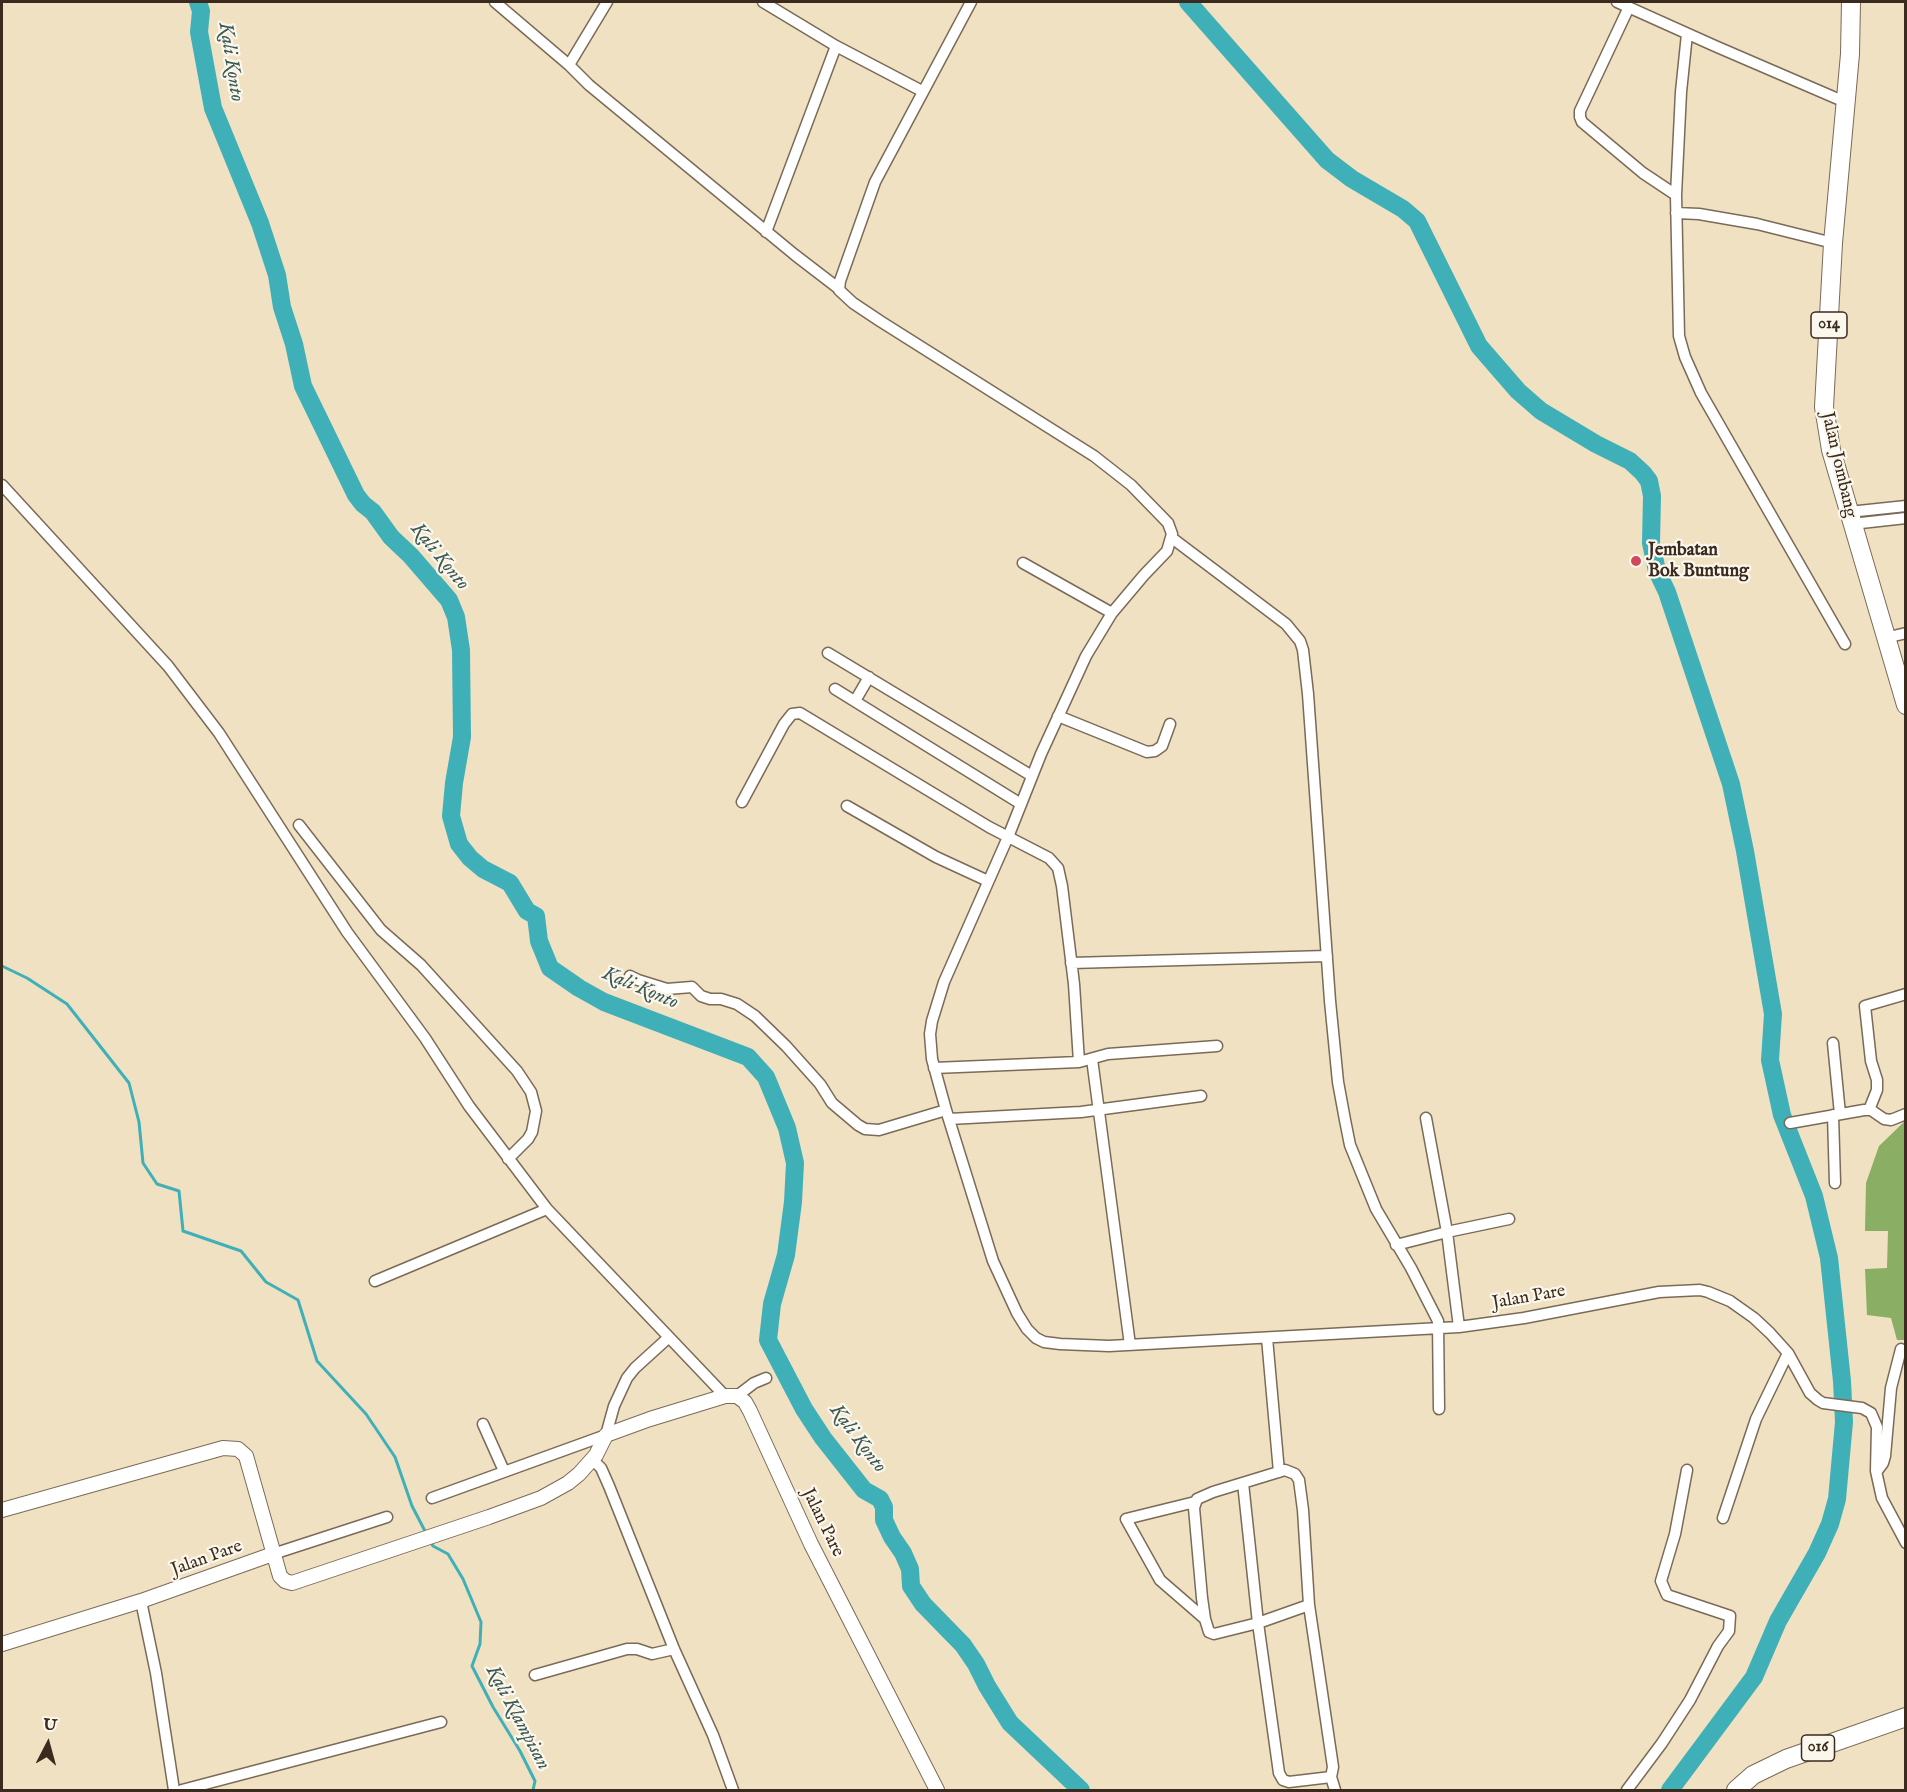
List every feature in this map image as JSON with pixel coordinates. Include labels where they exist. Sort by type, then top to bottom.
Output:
[{"type":"main road","name":"Jalan Jombang","points":[[1851,2],[1850,54],[1833,243],[1824,407],[1831,450],[1905,705]]},
{"type":"main road","name":"016","points":[[1736,1791],[1753,1775],[1786,1759],[1905,1717]]},
{"type":"street","points":[[495,2],[589,85],[766,232],[838,288],[843,296],[1094,456],[1119,475],[1160,513],[1172,530],[1172,538],[1286,624],[1300,641],[1308,693],[1338,1082],[1350,1145],[1376,1209],[1432,1308],[1439,1329],[1439,1409]]},
{"type":"street","points":[[569,65],[607,2]]},
{"type":"street","points":[[763,2],[837,46],[922,91]]},
{"type":"street","points":[[838,288],[875,182],[971,2]]},
{"type":"street","points":[[1617,2],[1845,102]]},
{"type":"street","points":[[1629,7],[1580,111],[1580,117],[1582,122],[1643,173],[1676,195]]},
{"type":"street","points":[[1687,34],[1681,92],[1676,195],[1679,336],[1685,357],[1701,393],[1845,644]]},
{"type":"street","points":[[766,232],[837,46]]},
{"type":"street","points":[[1676,213],[1699,214],[1756,224],[1833,243]]},
{"type":"street","points":[[2,485],[168,666],[219,733],[347,932],[425,1038],[469,1106],[547,1209],[668,1338],[731,1396]]},
{"type":"street","points":[[1851,518],[1905,506]]},
{"type":"street","points":[[1851,518],[1905,518]]},
{"type":"street","name":"Jalan Pare","points":[[1172,538],[1162,558],[1144,574],[1112,613],[1086,656],[1032,776],[934,1010],[930,1034],[934,1068],[993,1261],[1027,1329],[1044,1342],[1086,1345],[1130,1345],[1439,1329],[1659,1292],[1700,1290],[1730,1301],[1755,1318],[1788,1353],[1810,1393],[1823,1403],[1862,1408],[1871,1413],[1877,1427],[1876,1472],[1882,1498],[1905,1543]]},
{"type":"street","points":[[1023,563],[1112,613]]},
{"type":"street","points":[[1885,639],[1905,633]]},
{"type":"street","points":[[828,652],[1032,776]]},
{"type":"street","points":[[855,701],[869,677]]},
{"type":"street","points":[[835,689],[1021,804]]},
{"type":"street","points":[[742,802],[784,724],[792,714],[800,713],[1008,837],[1038,852],[1058,868],[1062,886],[1079,1062]]},
{"type":"street","points":[[1058,716],[1147,752],[1155,751],[1161,746],[1170,724]]},
{"type":"street","points":[[847,806],[936,857],[988,881]]},
{"type":"street","points":[[299,825],[381,930],[422,965],[517,1071],[531,1092],[536,1110],[532,1132],[508,1159]]},
{"type":"street","points":[[1071,963],[1327,956]]},
{"type":"street","points":[[630,976],[667,989],[692,987],[701,996],[737,1004],[755,1016],[786,1046],[820,1084],[832,1103],[865,1129],[879,1130],[948,1115],[1098,1109],[1201,1096]]},
{"type":"street","points":[[1869,1110],[1877,1090],[1877,1080],[1871,1061],[1865,1006],[1905,994]]},
{"type":"street","points":[[1833,1043],[1837,1115],[1835,1183]]},
{"type":"street","points":[[934,1068],[1079,1062],[1108,1054],[1217,1046]]},
{"type":"street","points":[[1092,1059],[1130,1345]]},
{"type":"street","points":[[1790,1123],[1869,1110],[1884,1119],[1891,1120],[1905,1114]]},
{"type":"street","points":[[1426,1118],[1447,1232],[1459,1327]]},
{"type":"street","points":[[375,1281],[547,1209]]},
{"type":"street","points":[[1396,1245],[1509,1220]]},
{"type":"street","points":[[2,1510],[212,1451],[232,1448],[246,1456],[282,1580],[292,1583],[441,1534],[555,1491],[579,1474],[592,1459],[606,1435],[614,1406],[627,1378],[668,1338]]},
{"type":"street","points":[[1267,1338],[1279,1472]]},
{"type":"street","points":[[1876,1472],[1885,1456],[1891,1388],[1901,1349]]},
{"type":"street","points":[[1723,1518],[1756,1419],[1788,1353]]},
{"type":"street","points":[[432,1498],[650,1419],[731,1396],[766,1378]]},
{"type":"street","name":"Jalan Pare","points":[[731,1396],[745,1402],[750,1411],[811,1544],[937,1791]]},
{"type":"street","points":[[483,1424],[504,1471]]},
{"type":"street","points":[[592,1459],[601,1468],[609,1486],[674,1648],[713,1735],[733,1791]]},
{"type":"street","points":[[1627,1791],[1690,1700],[1728,1631],[1730,1616],[1666,1595],[1661,1581],[1675,1534],[1688,1470]]},
{"type":"street","points":[[1205,1619],[1160,1580],[1126,1520],[1136,1515],[1195,1502],[1200,1497],[1279,1472],[1290,1471],[1299,1480],[1309,1605],[1333,1767],[1331,1777],[1335,1791]]},
{"type":"street","points":[[1243,1483],[1258,1623],[1278,1770],[1281,1779],[1289,1782],[1331,1777]]},
{"type":"street","points":[[1195,1502],[1208,1631],[1213,1634],[1258,1623],[1309,1605]]},
{"type":"street","points":[[273,1554],[387,1517]]},
{"type":"street","name":"Jalan Pare","points":[[2,1644],[141,1601],[273,1554]]},
{"type":"street","points":[[141,1601],[156,1673],[174,1791]]},
{"type":"street","points":[[535,1675],[627,1649],[637,1649],[652,1654],[674,1648]]},
{"type":"street","points":[[182,1791],[441,1722]]},
{"type":"green space","points":[[1905,1121],[1906,1340],[1897,1340],[1891,1318],[1867,1315],[1865,1269],[1887,1268],[1888,1231],[1865,1231],[1866,1183],[1879,1146]]},
{"type":"waterway","name":"Kali Konto","points":[[198,2],[201,11],[199,32],[213,108],[260,223],[277,275],[282,307],[294,344],[303,386],[356,495],[449,600],[456,617],[461,650],[462,737],[451,816],[459,844],[483,869],[510,883],[527,911],[536,916],[539,941],[550,968],[604,1002],[748,1057],[766,1077],[787,1128],[795,1163],[793,1202],[786,1255],[772,1304],[768,1340],[804,1409],[823,1438],[864,1490],[880,1499],[884,1507],[884,1520],[910,1569],[911,1586],[923,1604],[963,1645],[1010,1723],[1081,1790]]},
{"type":"waterway","points":[[1188,2],[1327,160],[1352,179],[1403,209],[1417,221],[1479,346],[1518,391],[1541,411],[1596,444],[1630,461],[1649,481],[1652,496],[1651,543],[1657,571],[1667,592],[1731,784],[1773,1014],[1770,1060],[1782,1115],[1814,1196],[1829,1258],[1844,1422],[1837,1499],[1830,1524],[1817,1553],[1778,1621],[1754,1677],[1670,1790]]},
{"type":"waterway","name":"Kali Klampisan","points":[[2,966],[27,978],[67,1004],[129,1083],[139,1122],[143,1163],[157,1184],[179,1191],[183,1231],[241,1251],[266,1282],[298,1300],[317,1361],[366,1414],[395,1457],[412,1506],[426,1533]]},
{"type":"waterway","name":"Kali Klampisan","points":[[431,1542],[433,1546],[448,1554],[463,1579],[481,1622],[480,1644],[472,1666],[535,1781],[533,1790]]},
{"type":"place","name":"Jembatan Bok Buntung","points":[[1636,561]]}]
